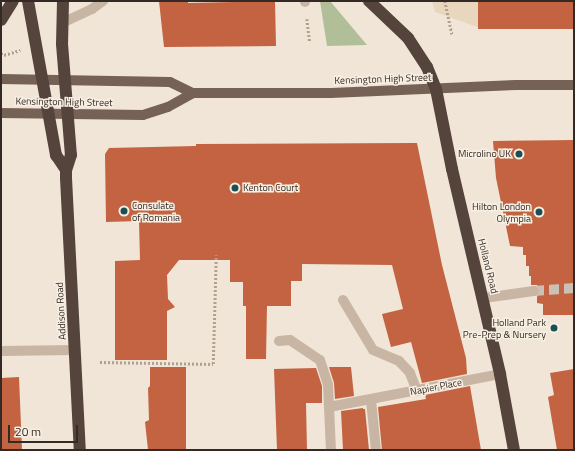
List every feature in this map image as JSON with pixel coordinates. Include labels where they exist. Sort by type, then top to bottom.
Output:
[{"type":"highway","points":[[1,20],[13,1]]},
{"type":"highway","name":"Addison Road","points":[[28,1],[56,155],[66,170]]},
{"type":"highway","name":"Addison Road","points":[[63,1],[62,23],[71,155],[66,170],[80,450]]},
{"type":"highway","name":"Holland Road","points":[[369,1],[408,38],[427,67],[436,88],[452,170],[484,298],[514,450]]},
{"type":"main road","name":"Kensington High Street","points":[[1,79],[170,82],[193,93],[331,93],[436,88],[574,85]]},
{"type":"main road","name":"Kensington High Street","points":[[1,113],[143,114],[168,107],[193,93]]},
{"type":"street","points":[[62,23],[92,9],[103,1]]},
{"type":"street","points":[[484,298],[534,291]]},
{"type":"street","points":[[343,300],[373,350],[399,361],[410,373],[417,391]]},
{"type":"street","points":[[279,341],[290,340],[320,360],[328,385],[331,450]]},
{"type":"street","points":[[1,352],[75,350]]},
{"type":"street","name":"Napier Place","points":[[329,407],[500,374]]},
{"type":"street","points":[[371,400],[376,450]]},
{"type":"path","points":[[445,1],[452,34]]},
{"type":"path","points":[[305,2],[310,42]]},
{"type":"path","points":[[1,53],[4,55],[23,49]]},
{"type":"path","points":[[100,362],[213,364],[216,255]]},
{"type":"green space","points":[[320,1],[330,1],[367,45],[327,46]]},
{"type":"shaded area","points":[[432,1],[478,1],[483,29],[435,12]]},
{"type":"building","points":[[159,1],[188,1],[188,3],[275,1],[276,46],[164,47]]},
{"type":"building","points":[[478,1],[574,1],[574,29],[478,29]]},
{"type":"building","name":"Hilton London Olympia","points":[[574,140],[574,315],[543,315],[543,304],[537,303],[537,297],[540,290],[537,285],[531,285],[529,266],[526,266],[526,255],[523,255],[523,247],[510,246],[496,178],[493,141]]},
{"type":"building","points":[[417,143],[442,265],[466,358],[467,374],[422,383],[411,342],[391,347],[382,314],[403,309],[392,265],[302,264],[302,281],[291,281],[291,306],[267,306],[266,359],[246,359],[246,306],[243,306],[243,282],[230,282],[230,260],[179,260],[167,275],[168,299],[175,307],[167,311],[167,360],[115,360],[115,261],[140,260],[139,221],[106,222],[105,154],[109,148],[196,146],[196,144]]},
{"type":"building","points":[[150,367],[186,367],[186,450],[148,450],[145,422],[149,420],[148,388],[150,386]]},
{"type":"building","points":[[329,367],[351,367],[354,396],[335,399],[334,383]]},
{"type":"building","points":[[316,368],[322,386],[322,403],[306,403],[307,450],[277,450],[274,369]]},
{"type":"building","points":[[574,369],[574,450],[557,450],[548,397],[554,395],[550,373]]},
{"type":"building","points":[[19,377],[22,450],[1,450],[1,378]]},
{"type":"building","points":[[470,386],[481,450],[382,450],[378,407],[426,399],[425,395]]},
{"type":"building","points":[[365,409],[369,450],[343,450],[341,411]]},
{"type":"tunnel","points":[[534,291],[574,288]]},
{"type":"place","name":"Microlino UK","points":[[519,154]]},
{"type":"place","name":"Kenton Court","points":[[235,188]]},
{"type":"place","name":"Consulate of Romania","points":[[124,211]]},
{"type":"place","name":"Hilton London Olympia","points":[[539,212]]},
{"type":"place","name":"Holland Park Pre-Prep & Nursery","points":[[554,328]]}]
